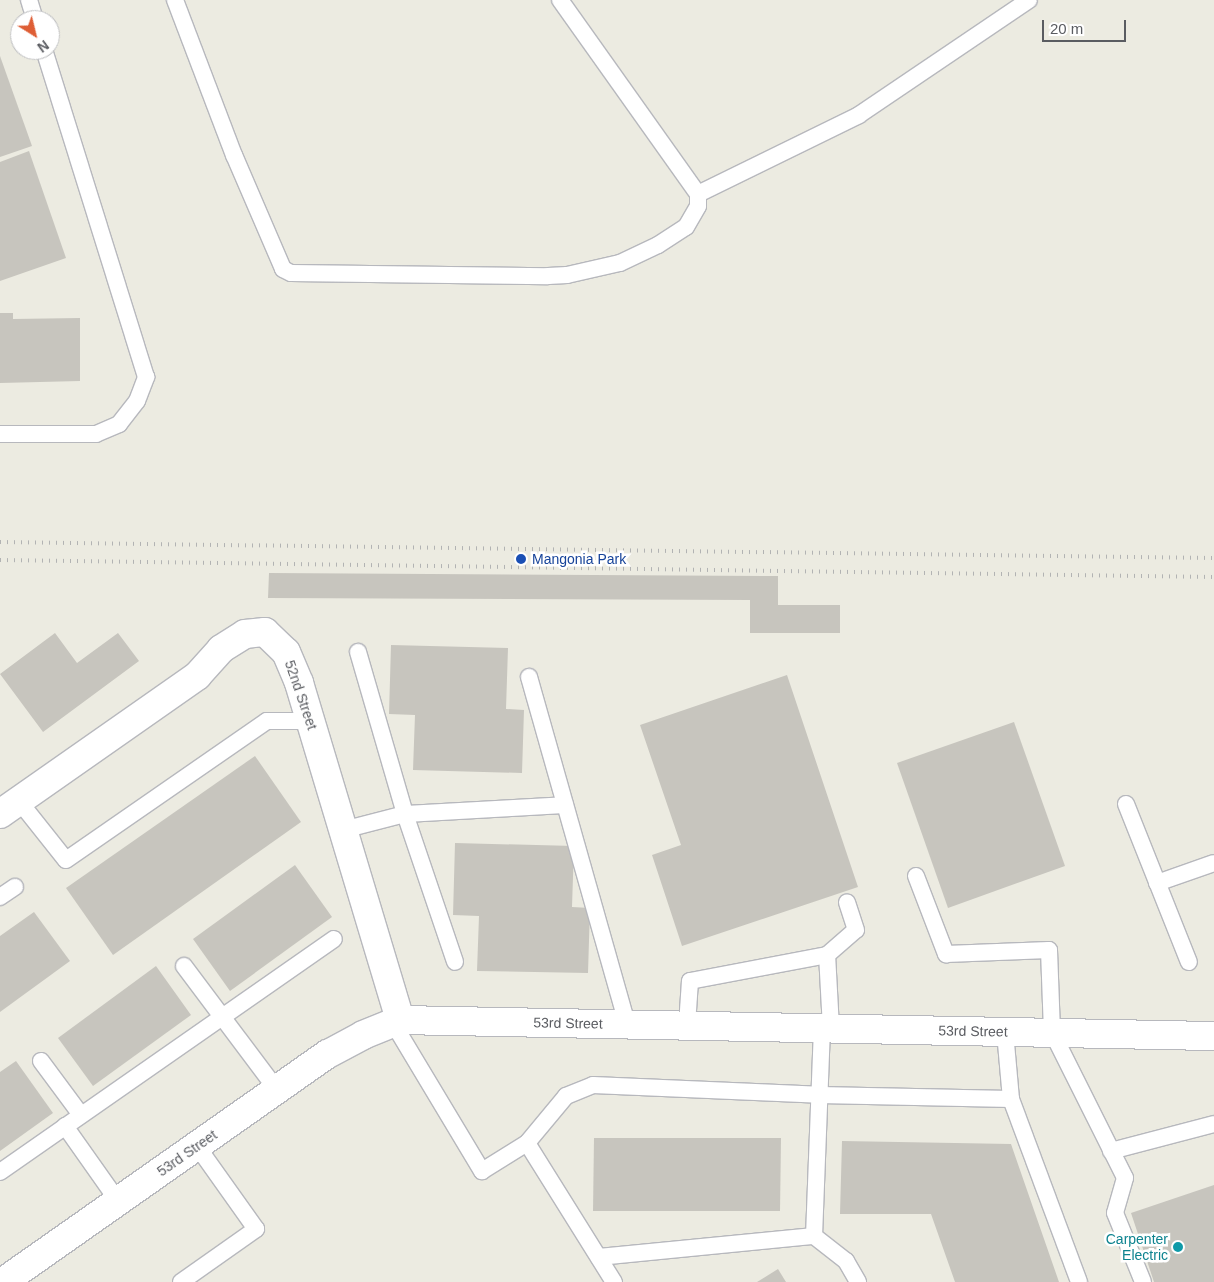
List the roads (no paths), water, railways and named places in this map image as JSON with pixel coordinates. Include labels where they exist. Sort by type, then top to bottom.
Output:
[{"type":"street","name":"52nd Street","points":[[10,808],[197,676],[221,649],[245,634],[265,632],[286,652],[299,683],[343,830],[396,1021]]},
{"type":"street","name":"53rd Street","points":[[19,1277],[118,1201],[328,1054],[363,1035],[396,1021],[1214,1036]]},
{"type":"lane","points":[[174,0],[241,172],[283,269],[292,273],[567,275],[620,263],[658,245],[686,227],[698,206],[698,194],[560,0]]},
{"type":"lane","points":[[698,194],[859,115],[1029,0]]},
{"type":"lane","points":[[0,434],[96,434],[119,424],[137,401],[146,377],[47,60]]},
{"type":"lane","points":[[358,652],[405,814],[455,962]]},
{"type":"lane","points":[[529,677],[627,1024]]},
{"type":"lane","points":[[10,808],[66,860],[267,721],[310,721]]},
{"type":"lane","points":[[1126,804],[1189,962]]},
{"type":"lane","points":[[343,830],[405,814],[565,805]]},
{"type":"lane","points":[[1158,883],[1214,862]]},
{"type":"lane","points":[[916,876],[946,954],[1049,950],[1052,1032],[1125,1178],[1115,1214],[1143,1282]]},
{"type":"lane","points":[[0,897],[15,886]]},
{"type":"lane","points":[[687,1025],[690,981],[827,955],[856,930],[847,902]]},
{"type":"lane","points":[[0,1172],[334,939]]},
{"type":"lane","points":[[814,1236],[819,1095],[826,1028],[827,955]]},
{"type":"lane","points":[[184,966],[277,1090]]},
{"type":"lane","points":[[396,1021],[482,1171],[527,1143],[566,1096],[594,1084],[819,1095],[1011,1099]]},
{"type":"lane","points":[[1005,1032],[1011,1099],[1079,1282]]},
{"type":"lane","points":[[41,1061],[81,1115]]},
{"type":"lane","points":[[1111,1152],[1214,1124]]},
{"type":"lane","points":[[65,1126],[118,1201]]},
{"type":"lane","points":[[527,1143],[614,1282]]},
{"type":"lane","points":[[181,1282],[256,1229],[197,1146]]},
{"type":"lane","points":[[598,1257],[814,1236],[846,1260],[858,1282]]},
{"type":"railway","points":[[0,542],[1214,558]]},
{"type":"railway","points":[[0,560],[1214,577]]},
{"type":"place","name":"Mangonia Park","points":[[521,559]]},
{"type":"place","name":"Carpenter Electric","points":[[1178,1247]]}]
